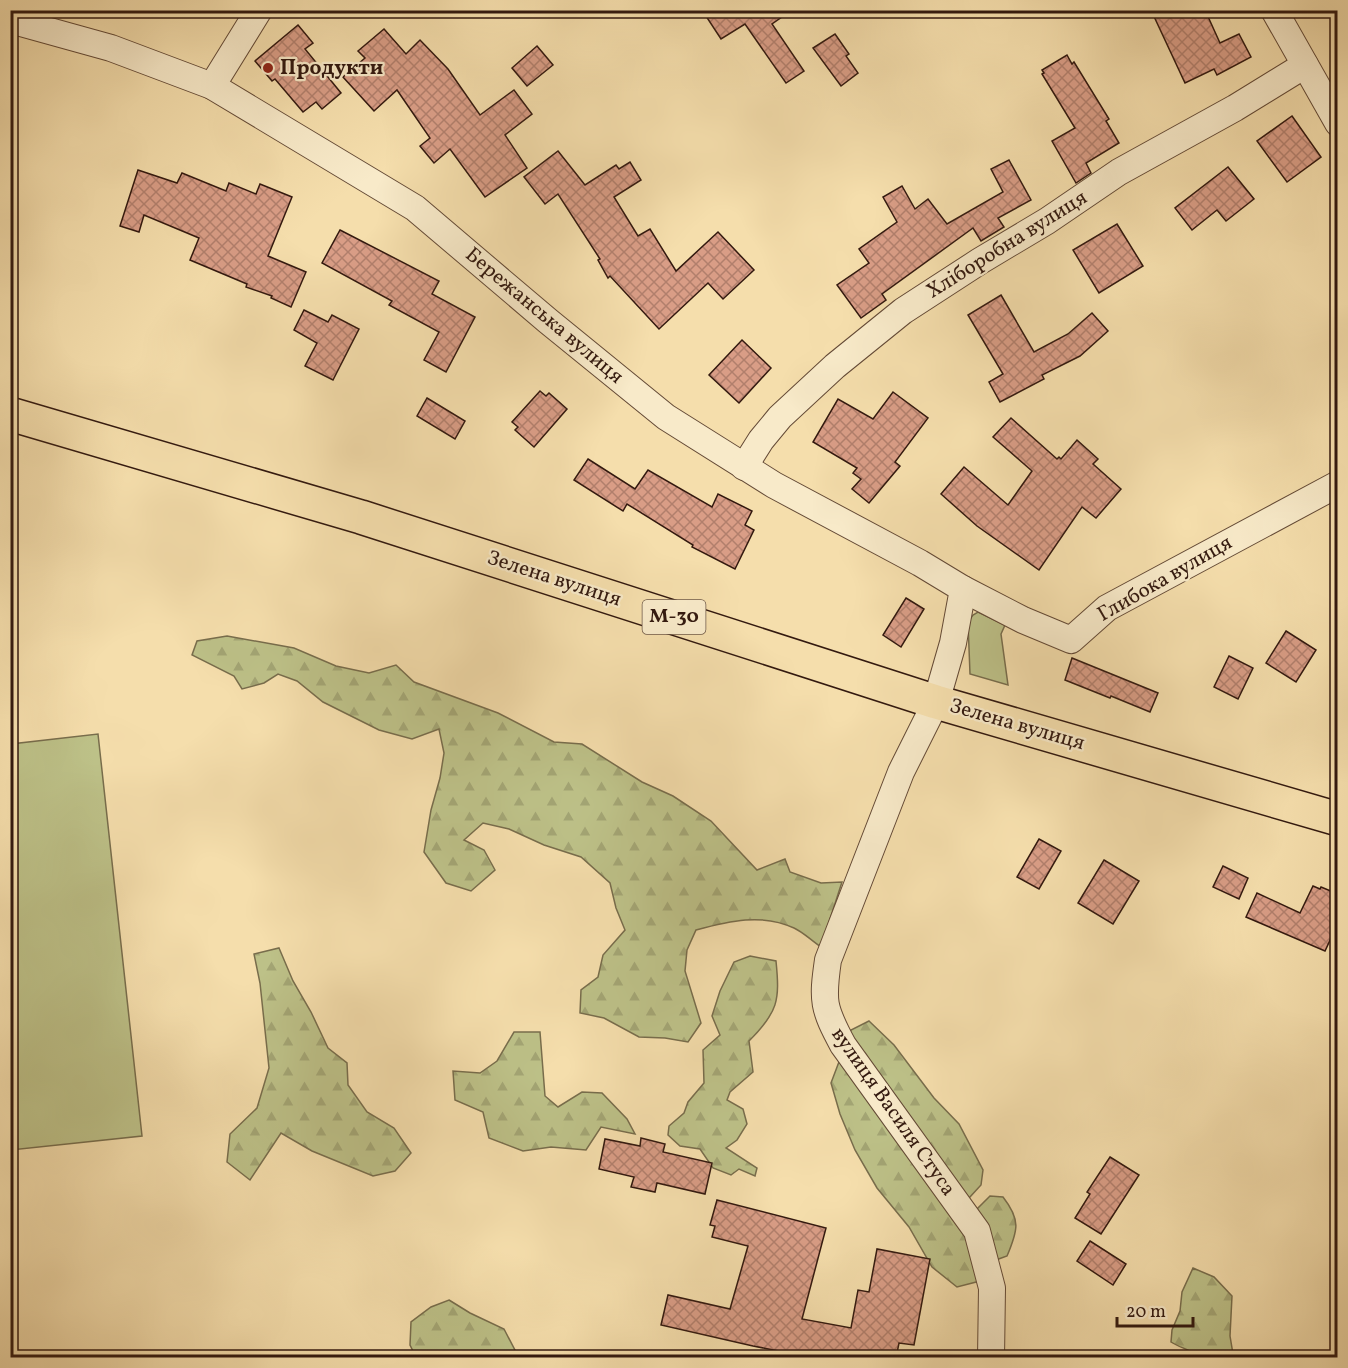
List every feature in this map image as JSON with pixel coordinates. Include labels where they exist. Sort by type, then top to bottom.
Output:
[{"type":"highway","name":"Зелена вулиця","points":[[10,414],[361,517],[936,702],[1338,819]]},
{"type":"street","points":[[212,86],[259,10]]},
{"type":"street","points":[[1274,10],[1338,123]]},
{"type":"street","name":"Бережанська вулиця","points":[[10,20],[111,48],[212,86],[415,208],[666,417],[774,486],[920,563],[963,589]]},
{"type":"street","name":"Хліборобна вулиця","points":[[744,467],[761,440],[780,417],[835,366],[903,311],[1047,221],[1119,172],[1235,108],[1305,65]]},
{"type":"street","name":"Глибока вулиця","points":[[963,589],[1023,620],[1071,640],[1107,608],[1338,484]]},
{"type":"street","points":[[936,702],[953,643],[963,589]]},
{"type":"street","name":"вулиця Василя Стуса","points":[[936,702],[901,772],[832,949],[823,993],[827,1016],[843,1045],[977,1230],[992,1288],[991,1358]]},
{"type":"green space","points":[[978,612],[1005,625],[1001,634],[1008,685],[970,674],[968,622]]},
{"type":"green space","points":[[227,636],[294,648],[336,666],[369,673],[396,665],[414,682],[498,713],[554,742],[582,744],[642,782],[673,796],[711,821],[757,870],[785,859],[790,872],[821,883],[842,882],[821,947],[797,930],[782,923],[770,921],[733,921],[696,930],[687,950],[685,971],[701,1023],[688,1042],[639,1037],[604,1018],[580,1013],[581,990],[598,977],[603,955],[625,930],[616,908],[610,883],[581,857],[544,845],[509,829],[483,823],[464,840],[484,850],[495,870],[471,891],[446,883],[424,852],[444,753],[439,729],[412,739],[379,730],[323,702],[297,681],[278,674],[264,683],[242,689],[234,676],[192,655],[197,641]]},
{"type":"green space","points":[[98,734],[142,1136],[11,1150],[11,744]]},
{"type":"green space","points":[[279,948],[293,981],[328,1048],[347,1063],[348,1085],[367,1112],[394,1128],[411,1153],[395,1171],[373,1176],[312,1151],[281,1133],[250,1180],[227,1162],[230,1134],[257,1108],[269,1068],[260,983],[254,954]]},
{"type":"green space","points":[[750,956],[776,961],[777,996],[766,1022],[749,1041],[753,1072],[730,1092],[727,1100],[743,1109],[747,1124],[737,1140],[726,1148],[757,1168],[755,1176],[739,1169],[731,1175],[713,1168],[700,1149],[680,1146],[668,1135],[669,1126],[684,1113],[688,1102],[704,1083],[703,1050],[720,1035],[712,1016],[720,991],[734,962]]},
{"type":"green space","points":[[869,1021],[894,1045],[934,1098],[959,1124],[983,1170],[981,1185],[969,1198],[949,1203],[953,1219],[966,1228],[976,1210],[990,1196],[1003,1197],[1013,1212],[1016,1225],[1014,1239],[1007,1256],[996,1260],[980,1281],[957,1287],[932,1267],[909,1227],[877,1188],[855,1150],[840,1114],[831,1083],[851,1030]]},
{"type":"green space","points":[[514,1032],[540,1032],[545,1096],[558,1107],[582,1092],[602,1093],[627,1119],[635,1134],[601,1127],[586,1150],[551,1147],[523,1151],[489,1138],[483,1112],[455,1100],[453,1071],[480,1073],[497,1061]]},
{"type":"green space","points":[[1193,1268],[1214,1277],[1232,1296],[1230,1336],[1233,1354],[1229,1357],[1199,1357],[1171,1342],[1172,1330],[1180,1311],[1182,1292]]},
{"type":"green space","points":[[449,1300],[504,1329],[517,1354],[514,1358],[416,1357],[410,1345],[411,1322],[431,1307]]},
{"type":"building","points":[[702,10],[792,10],[772,24],[804,71],[786,83],[745,24],[721,39]]},
{"type":"building","points":[[1151,10],[1205,10],[1220,43],[1239,34],[1251,57],[1217,75],[1214,69],[1185,83]]},
{"type":"building","points":[[298,25],[313,43],[305,49],[341,93],[322,109],[316,102],[303,112],[275,79],[272,81],[255,61]]},
{"type":"building","points":[[384,29],[406,54],[420,40],[448,69],[480,115],[514,90],[532,114],[505,135],[527,168],[485,197],[450,149],[434,163],[420,146],[430,138],[397,90],[374,111],[343,77],[365,58],[358,51]]},
{"type":"building","points":[[835,34],[849,54],[846,56],[858,73],[841,86],[813,48]]},
{"type":"building","points":[[537,46],[553,65],[527,86],[512,68]]},
{"type":"building","points":[[1067,55],[1072,64],[1074,62],[1109,119],[1106,121],[1119,143],[1086,163],[1091,173],[1076,183],[1052,141],[1075,128],[1042,74],[1044,73],[1042,70]]},
{"type":"building","points":[[1292,116],[1321,157],[1287,182],[1257,141]]},
{"type":"building","points":[[558,151],[585,185],[616,165],[619,169],[630,162],[641,180],[614,197],[638,236],[650,229],[676,271],[718,232],[754,270],[723,299],[708,283],[659,329],[610,276],[608,278],[598,260],[600,259],[558,194],[545,204],[524,177]]},
{"type":"building","points":[[1009,160],[1031,200],[998,218],[1004,227],[981,241],[973,228],[882,294],[886,300],[861,318],[837,285],[869,263],[859,249],[897,222],[883,197],[902,186],[915,209],[928,199],[947,224],[1003,192],[991,169]]},
{"type":"building","points":[[1228,167],[1254,199],[1226,221],[1217,210],[1192,230],[1175,208]]},
{"type":"building","points":[[138,170],[177,183],[182,173],[226,191],[229,183],[256,194],[260,184],[292,197],[268,256],[306,272],[291,307],[271,298],[272,296],[246,287],[247,284],[190,260],[199,238],[144,215],[139,232],[120,226]]},
{"type":"building","points":[[1117,224],[1143,266],[1099,293],[1073,250]]},
{"type":"building","points":[[340,230],[439,281],[432,294],[475,317],[446,372],[424,360],[439,332],[389,305],[392,301],[322,263]]},
{"type":"building","points":[[1001,295],[1034,352],[1068,334],[1092,313],[1108,331],[1080,356],[1042,375],[1044,379],[1000,402],[989,382],[1003,374],[968,315]]},
{"type":"building","points":[[304,310],[328,322],[332,315],[359,329],[333,380],[305,366],[317,343],[294,330]]},
{"type":"building","points":[[742,340],[771,368],[739,403],[709,375]]},
{"type":"building","points":[[540,391],[546,396],[549,393],[567,409],[534,447],[515,430],[518,427],[512,422]]},
{"type":"building","points":[[893,392],[928,418],[895,462],[900,466],[869,503],[852,489],[861,479],[853,473],[857,468],[813,442],[838,399],[873,419]]},
{"type":"building","points":[[427,398],[465,421],[455,439],[417,416]]},
{"type":"building","points":[[1011,418],[1057,459],[1059,457],[1061,459],[1077,440],[1098,459],[1093,464],[1121,489],[1096,518],[1082,507],[1039,570],[977,526],[941,494],[964,467],[1008,505],[1032,471],[993,437]]},
{"type":"building","points":[[588,459],[635,489],[648,470],[712,507],[718,494],[752,511],[745,525],[754,530],[735,569],[692,547],[693,545],[627,504],[623,511],[574,480]]},
{"type":"building","points":[[906,598],[924,609],[901,647],[883,635]]},
{"type":"building","points":[[1286,631],[1316,650],[1296,682],[1266,663]]},
{"type":"building","points":[[1229,656],[1253,668],[1238,699],[1214,687]]},
{"type":"building","points":[[1072,658],[1158,693],[1150,712],[1065,680]]},
{"type":"building","points":[[1039,839],[1061,851],[1039,889],[1017,877]]},
{"type":"building","points":[[1104,860],[1139,881],[1113,924],[1078,903]]},
{"type":"building","points":[[1223,866],[1248,878],[1239,899],[1213,887]]},
{"type":"building","points":[[1313,886],[1338,894],[1338,923],[1325,951],[1246,917],[1257,893],[1300,913]]},
{"type":"building","points":[[641,1138],[665,1144],[663,1152],[712,1163],[705,1194],[657,1183],[655,1192],[631,1187],[634,1177],[599,1169],[605,1139],[640,1146]]},
{"type":"building","points":[[1110,1157],[1139,1175],[1101,1234],[1075,1218],[1090,1194],[1087,1192]]},
{"type":"building","points":[[717,1200],[826,1228],[802,1319],[851,1328],[858,1290],[869,1292],[877,1249],[930,1259],[914,1345],[899,1343],[896,1358],[815,1358],[661,1325],[668,1295],[730,1309],[748,1246],[712,1237],[715,1226],[710,1225]]},
{"type":"building","points":[[1090,1241],[1126,1264],[1113,1285],[1077,1261]]},
{"type":"place","name":"Продукти","points":[[268,68]]}]
